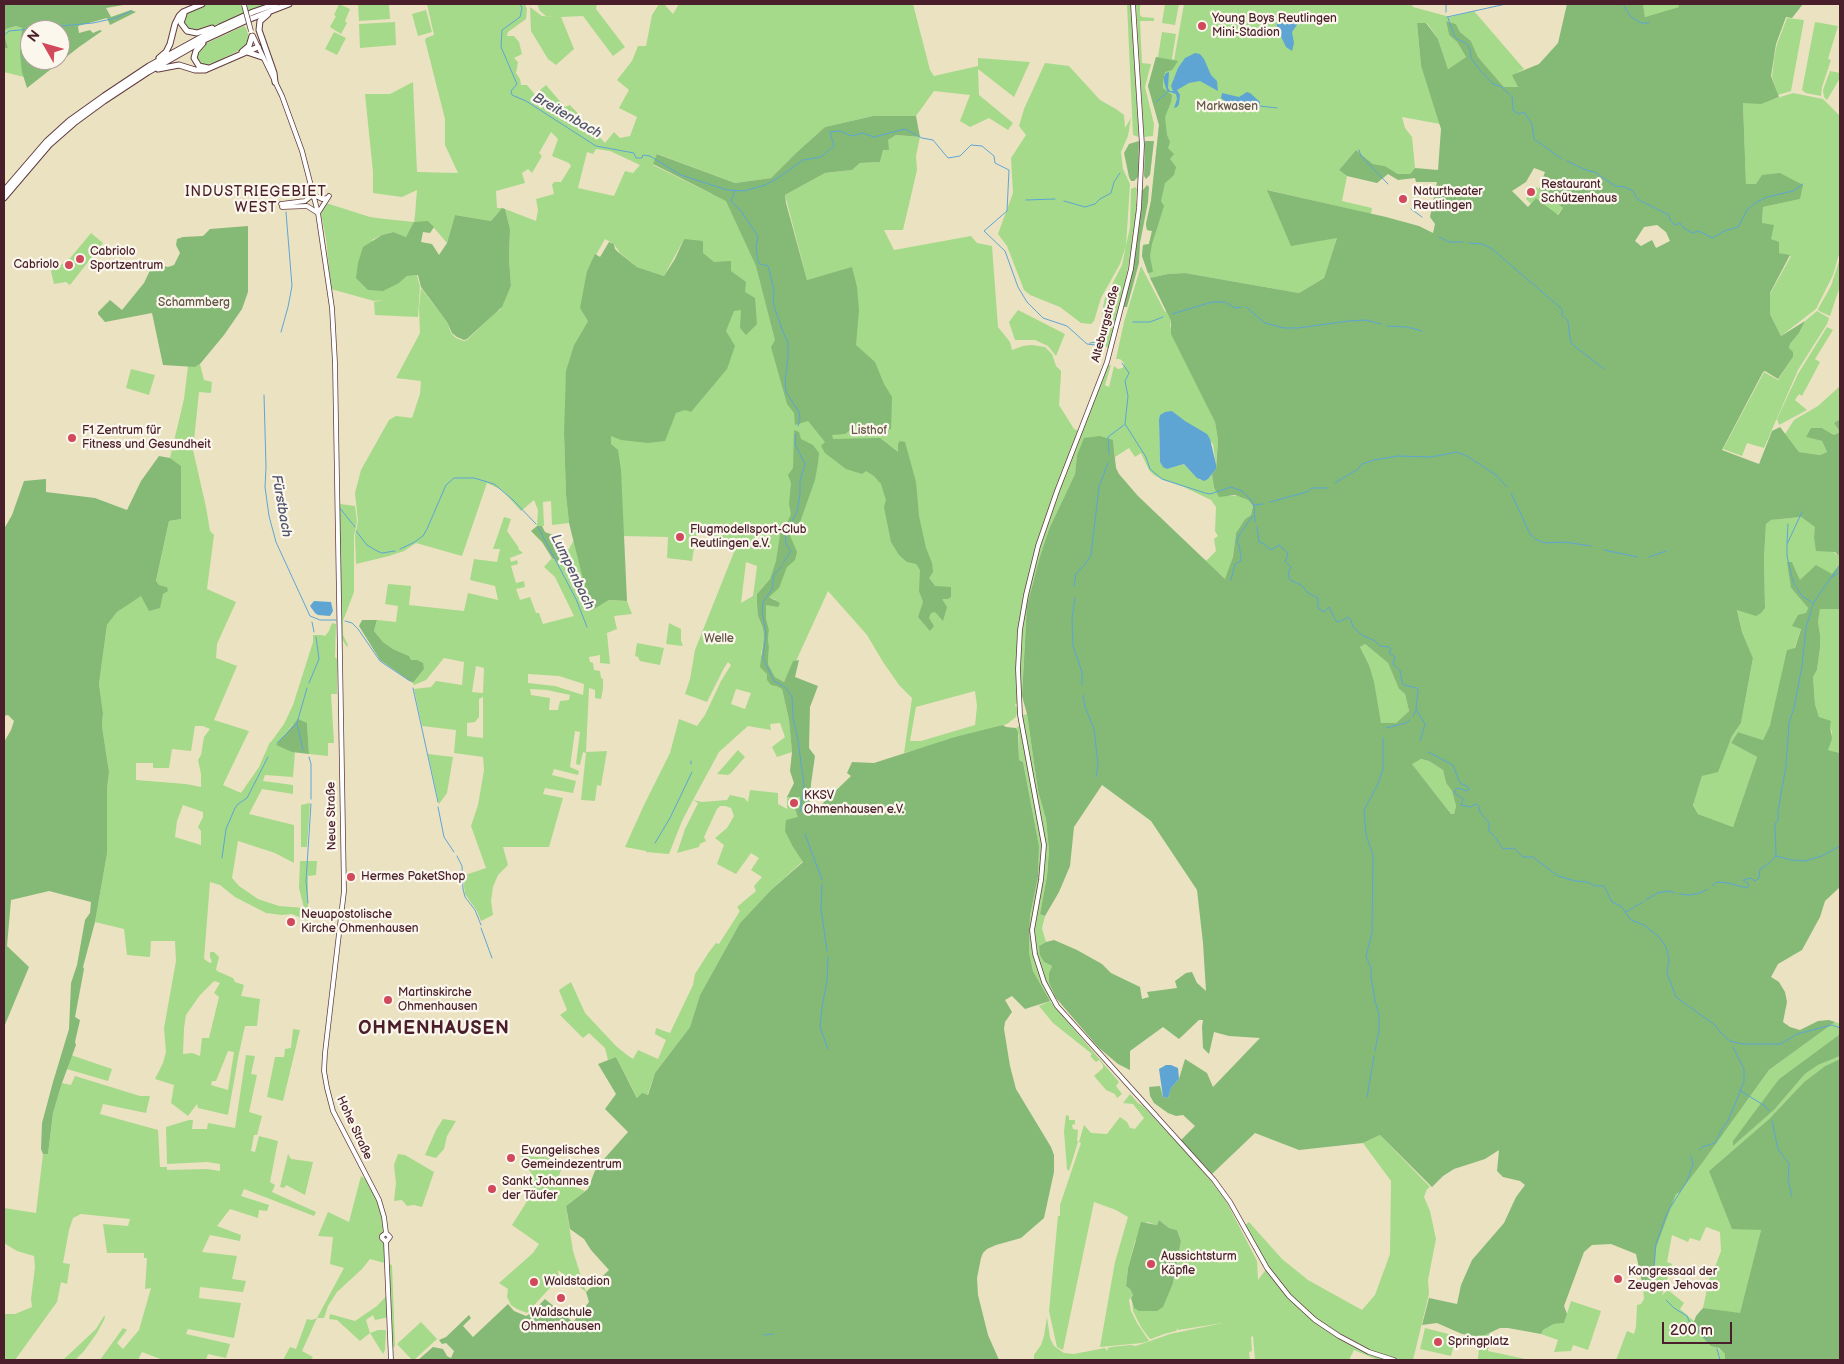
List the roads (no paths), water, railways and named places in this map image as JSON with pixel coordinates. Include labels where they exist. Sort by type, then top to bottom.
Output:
[{"type":"highway","points":[[148,69],[168,48],[176,20],[180,14],[202,4]]},
{"type":"highway","points":[[4,191],[37,152],[64,126],[104,96],[220,27],[253,12],[289,4]]},
{"type":"highway","points":[[4,198],[36,159],[64,132],[148,69],[274,6]]},
{"type":"highway","points":[[274,6],[262,19],[259,28],[274,73],[275,82]]},
{"type":"highway","points":[[188,10],[182,16],[181,22],[182,27],[186,31],[197,33],[220,27]]},
{"type":"highway","points":[[238,56],[249,46],[252,33]]},
{"type":"highway","points":[[211,68],[199,66],[194,54],[200,46],[215,35]]},
{"type":"highway","points":[[148,69],[173,65],[200,70],[211,68],[258,47]]},
{"type":"highway","points":[[246,52],[262,57]]},
{"type":"main road","name":"Alteburgstraße","points":[[1133,4],[1142,146],[1138,219],[1130,269],[1124,301],[1100,382],[1057,491],[1038,546],[1026,595],[1020,636],[1018,675],[1020,715],[1044,845],[1041,880],[1032,930],[1035,954],[1044,982],[1057,1006],[1214,1180],[1230,1202],[1267,1268],[1289,1296],[1315,1320],[1339,1336],[1369,1352],[1394,1360]]},
{"type":"main road","name":"Neue Straße","points":[[244,5],[252,33],[296,130],[313,189],[328,277],[334,346],[344,891],[339,937]]},
{"type":"main road","points":[[313,189],[310,197],[305,201],[282,205],[304,206],[318,213],[329,196],[322,199],[314,195]]},
{"type":"main road","name":"Hohe Straße","points":[[339,937],[325,1052],[325,1081],[335,1115],[379,1200],[386,1233],[390,1237],[386,1242],[391,1360]]},
{"type":"water","points":[[1297,14],[1300,15],[1299,22],[1292,32],[1294,43],[1292,51],[1286,47],[1277,24],[1294,20]]},
{"type":"water","points":[[1195,53],[1200,54],[1204,59],[1211,75],[1217,81],[1218,91],[1200,81],[1189,83],[1177,90],[1180,95],[1179,104],[1174,108],[1177,99],[1176,94],[1167,91],[1164,77],[1169,72],[1168,88],[1170,91],[1173,91],[1171,86],[1178,68],[1185,58]]},
{"type":"water","points":[[1247,92],[1260,102],[1260,109],[1251,109],[1240,104],[1232,107],[1221,98],[1222,93],[1239,97]]},
{"type":"water","points":[[1172,411],[1207,434],[1210,439],[1216,469],[1204,481],[1197,478],[1184,464],[1167,469],[1160,462],[1160,415]]},
{"type":"water","points":[[314,601],[331,602],[333,611],[330,616],[315,613],[310,606]]},
{"type":"water","points":[[1166,1065],[1178,1068],[1179,1079],[1171,1088],[1168,1098],[1163,1097],[1159,1069]]},
{"type":"waterway","name":"Breitenbach","points":[[520,4],[522,8],[520,17],[502,30],[501,47],[517,84],[511,91],[512,95],[526,101],[596,146],[634,153],[636,158],[642,158],[643,155],[650,156],[681,175],[727,190],[744,191],[765,185],[803,160],[821,157],[834,146],[830,132],[840,131],[852,136],[862,133],[874,137],[905,129],[922,138],[933,140],[948,158],[960,156],[971,145],[982,146],[994,156],[995,163],[1009,170],[1007,211],[984,231],[1005,251],[1018,287],[1027,302],[1043,318],[1067,326],[1087,344],[1096,345]]},
{"type":"waterway","points":[[1446,4],[1446,12]]},
{"type":"waterway","points":[[1447,17],[1506,4]]},
{"type":"waterway","points":[[1623,4],[1630,16],[1641,23],[1649,23]]},
{"type":"waterway","points":[[4,35],[9,31],[93,23],[116,18],[131,11]]},
{"type":"waterway","points":[[1448,18],[1454,35],[1457,39],[1466,43],[1470,49],[1471,58],[1479,69],[1493,84],[1502,87],[1510,95]]},
{"type":"waterway","points":[[1156,102],[1169,91]]},
{"type":"waterway","points":[[1512,96],[1513,110],[1519,114],[1524,112],[1532,124],[1534,139],[1562,159]]},
{"type":"waterway","points":[[1260,106],[1277,108]]},
{"type":"waterway","points":[[1359,150],[1361,156],[1388,184]]},
{"type":"waterway","points":[[1567,161],[1595,172],[1615,186],[1625,187],[1633,191],[1637,199],[1669,215],[1670,220],[1675,225],[1680,223],[1692,233],[1698,231],[1713,238],[1724,231],[1738,227],[1747,210],[1755,203],[1767,197],[1793,191],[1803,184]]},
{"type":"waterway","points":[[1064,201],[1085,207],[1095,204],[1111,193],[1114,182],[1120,173]]},
{"type":"waterway","points":[[735,191],[731,201],[741,211],[758,237],[756,247],[758,261],[760,264],[768,266],[774,290],[773,303],[788,342],[786,392],[799,412],[800,420],[798,426]]},
{"type":"waterway","points":[[1026,200],[1055,199]]},
{"type":"waterway","points":[[1411,209],[1422,217]]},
{"type":"waterway","points":[[281,332],[292,286],[286,212]]},
{"type":"waterway","points":[[1439,237],[1449,242],[1463,242]]},
{"type":"waterway","points":[[1469,243],[1482,244],[1491,248],[1562,309],[1562,315],[1568,321],[1572,344],[1604,369]]},
{"type":"waterway","points":[[1172,314],[1212,302],[1225,302],[1235,308],[1242,307]]},
{"type":"waterway","points":[[1246,307],[1265,323],[1284,328],[1365,320],[1381,324]]},
{"type":"waterway","points":[[1133,322],[1150,322],[1163,317]]},
{"type":"waterway","points":[[1387,326],[1407,327],[1422,331]]},
{"type":"waterway","name":"Breitenbach","points":[[1090,343],[1096,342]]},
{"type":"waterway","name":"Breitenbach","points":[[1122,363],[1129,373],[1125,381],[1128,396],[1125,424],[1146,457],[1150,469],[1162,479],[1205,493],[1210,494],[1231,487],[1242,491],[1254,505],[1255,522]]},
{"type":"waterway","name":"Fürstbach","points":[[264,395],[265,487],[269,516],[276,542],[310,616],[320,620],[336,620]]},
{"type":"waterway","points":[[1109,454],[1108,437],[1124,425]]},
{"type":"waterway","points":[[783,563],[791,551],[786,544],[785,533],[797,512],[800,481],[805,464],[795,444],[796,434]]},
{"type":"waterway","points":[[1335,483],[1358,469],[1362,464],[1374,460],[1398,456],[1431,457],[1457,452],[1467,456],[1496,475],[1507,487]]},
{"type":"waterway","points":[[1074,586],[1076,574],[1091,555],[1099,487],[1108,463]]},
{"type":"waterway","name":"Lumpenbach","points":[[400,549],[423,536],[446,485],[454,478],[474,478],[494,484],[513,500],[536,524]]},
{"type":"waterway","points":[[1270,502],[1307,492],[1312,488],[1328,488]]},
{"type":"waterway","points":[[1511,493],[1530,534],[1537,540],[1545,543],[1564,542],[1591,546]]},
{"type":"waterway","points":[[1254,505],[1263,504]]},
{"type":"waterway","name":"Lumpenbach","points":[[339,507],[355,527]]},
{"type":"waterway","points":[[1802,512],[1787,544],[1787,556],[1793,582],[1802,596],[1813,603]]},
{"type":"waterway","points":[[1231,580],[1235,564],[1241,561],[1237,542],[1239,535],[1253,516]]},
{"type":"waterway","points":[[1787,543],[1788,524]]},
{"type":"waterway","name":"Lumpenbach","points":[[538,527],[576,599],[587,627]]},
{"type":"waterway","name":"Breitenbach","points":[[1257,527],[1259,542],[1271,550],[1279,545],[1287,552],[1288,556],[1285,561],[1291,567],[1288,574],[1290,580],[1301,585],[1308,593],[1318,598],[1318,608],[1324,612],[1329,607],[1336,621],[1339,622],[1348,617],[1353,627],[1362,635],[1375,641],[1380,646],[1391,649],[1389,653],[1395,657],[1393,664],[1400,670],[1402,683],[1417,688],[1416,709],[1425,724],[1420,741]]},
{"type":"waterway","name":"Lumpenbach","points":[[356,531],[367,545],[377,551],[382,553],[395,551]]},
{"type":"waterway","points":[[1604,550],[1638,557]]},
{"type":"waterway","points":[[1649,557],[1666,551]]},
{"type":"waterway","points":[[1712,886],[1717,882],[1747,888],[1749,884],[1743,880],[1751,878],[1755,881],[1759,878],[1760,869],[1776,856],[1775,824],[1778,820],[1786,766],[1789,723],[1794,708],[1802,666],[1806,628],[1813,604],[1840,565]]},
{"type":"waterway","points":[[782,566],[774,575],[772,589],[763,602],[762,611],[766,634],[763,658],[774,681],[785,687],[792,697],[793,718],[804,786],[800,812]]},
{"type":"waterway","points":[[1832,577],[1840,572]]},
{"type":"waterway","points":[[1075,598],[1072,619],[1073,646],[1082,672],[1082,685]]},
{"type":"waterway","name":"Fürstbach","points":[[345,621],[352,623],[358,629],[380,661],[410,681]]},
{"type":"waterway","points":[[312,622],[314,632]]},
{"type":"waterway","points":[[309,683],[319,659],[316,637]]},
{"type":"waterway","points":[[277,743],[297,723],[307,688]]},
{"type":"waterway","name":"Fürstbach","points":[[413,688],[438,802]]},
{"type":"waterway","points":[[1083,695],[1085,707],[1094,729],[1098,764],[1096,777]]},
{"type":"waterway","name":"Breitenbach","points":[[1413,716],[1416,710]]},
{"type":"waterway","points":[[1386,728],[1406,723],[1410,720]]},
{"type":"waterway","points":[[297,724],[303,750]]},
{"type":"waterway","points":[[1375,1051],[1379,1030],[1379,1014],[1375,1001],[1371,968],[1366,956],[1372,933],[1373,855],[1366,835],[1364,810],[1377,786],[1383,769],[1383,738]]},
{"type":"waterway","name":"Breitenbach","points":[[1428,752],[1453,765],[1460,783],[1469,789],[1467,791],[1458,788],[1455,790],[1455,793],[1463,799],[1461,805],[1471,807],[1475,804],[1478,805],[1480,812],[1489,823],[1489,831],[1503,849],[1514,848],[1523,857],[1533,857],[1558,876],[1587,882],[1595,886],[1604,886],[1612,902],[1621,906],[1631,920],[1644,925],[1659,937],[1666,947],[1669,959],[1667,973],[1676,997],[1715,1025],[1730,1041],[1742,1044],[1781,1044],[1797,1034],[1832,1025],[1840,1028]]},
{"type":"waterway","points":[[222,858],[226,829],[235,808],[247,798],[268,757]]},
{"type":"waterway","points":[[309,757],[311,764],[311,799]]},
{"type":"waterway","points":[[655,843],[670,818],[692,772]]},
{"type":"waterway","points":[[308,903],[306,881],[311,804]]},
{"type":"waterway","name":"Fürstbach","points":[[438,807],[444,837],[454,852]]},
{"type":"waterway","points":[[805,834],[822,880]]},
{"type":"waterway","points":[[1776,856],[1805,861],[1822,856],[1840,846]]},
{"type":"waterway","name":"Fürstbach","points":[[457,856],[462,866],[465,897],[475,910],[481,925]]},
{"type":"waterway","points":[[822,884],[821,908],[827,951]]},
{"type":"waterway","points":[[1680,894],[1689,895],[1708,889]]},
{"type":"waterway","points":[[1646,900],[1657,893],[1668,891],[1675,893]]},
{"type":"waterway","points":[[1626,912],[1643,902]]},
{"type":"waterway","name":"Fürstbach","points":[[481,928],[492,958]]},
{"type":"waterway","points":[[828,957],[827,980],[820,1027],[828,1049]]},
{"type":"waterway","points":[[1700,1150],[1702,1147],[1715,1143],[1728,1121],[1744,1082],[1744,1069],[1733,1047]]},
{"type":"waterway","points":[[1367,1097],[1374,1056]]},
{"type":"waterway","points":[[1739,1090],[1765,1106],[1769,1111]]},
{"type":"waterway","points":[[1772,1121],[1778,1149],[1789,1164],[1788,1180],[1792,1197]]},
{"type":"waterway","points":[[1655,1292],[1652,1286],[1656,1244],[1667,1213],[1687,1181],[1693,1164],[1691,1156]]},
{"type":"waterway","points":[[1666,1300],[1674,1308],[1687,1316],[1689,1321],[1709,1341]]},
{"type":"waterway","points":[[764,1335],[773,1334]]},
{"type":"waterway","points":[[1717,1349],[1720,1360]]},
{"type":"place","name":"Young Boys Reutlingen Mini-Stadion","points":[[1202,26]]},
{"type":"place","name":"Restaurant Schützenhaus","points":[[1531,192]]},
{"type":"place","name":"Naturtheater Reutlingen","points":[[1403,199]]},
{"type":"place","name":"Cabriolo Sportzentrum","points":[[80,259]]},
{"type":"place","name":"Cabriolo","points":[[69,265]]},
{"type":"place","name":"F1 Zentrum für Fitness und Gesundheit","points":[[72,438]]},
{"type":"place","name":"Flugmodellsport-Club Reutlingen e.V.","points":[[680,537]]},
{"type":"place","name":"KKSV Ohmenhausen e.V.","points":[[794,803]]},
{"type":"place","name":"Hermes PaketShop","points":[[351,877]]},
{"type":"place","name":"Neuapostolische Kirche Ohmenhausen","points":[[291,922]]},
{"type":"place","name":"Martinskirche Ohmenhausen","points":[[388,1000]]},
{"type":"place","name":"Evangelisches Gemeindezentrum","points":[[511,1158]]},
{"type":"place","name":"Sankt Johannes der Täufer","points":[[492,1189]]},
{"type":"place","name":"Aussichtsturm Käpfle","points":[[1151,1264]]},
{"type":"place","name":"Kongressaal der Zeugen Jehovas","points":[[1618,1279]]},
{"type":"place","name":"Waldstadion","points":[[534,1282]]},
{"type":"place","name":"Waldschule Ohmenhausen","points":[[561,1298]]},
{"type":"place","name":"Springplatz","points":[[1438,1342]]},
{"type":"district","name":"INDUSTRIEGEBIET WEST","points":[[256,200]]},
{"type":"district","name":"OHMENHAUSEN","points":[[434,1029]]},
{"type":"park label","name":"Markwasen","points":[[1227,107]]},
{"type":"park label","name":"Schammberg","points":[[194,303]]},
{"type":"park label","name":"Listhof","points":[[869,431]]},
{"type":"park label","name":"Welle","points":[[719,639]]}]
